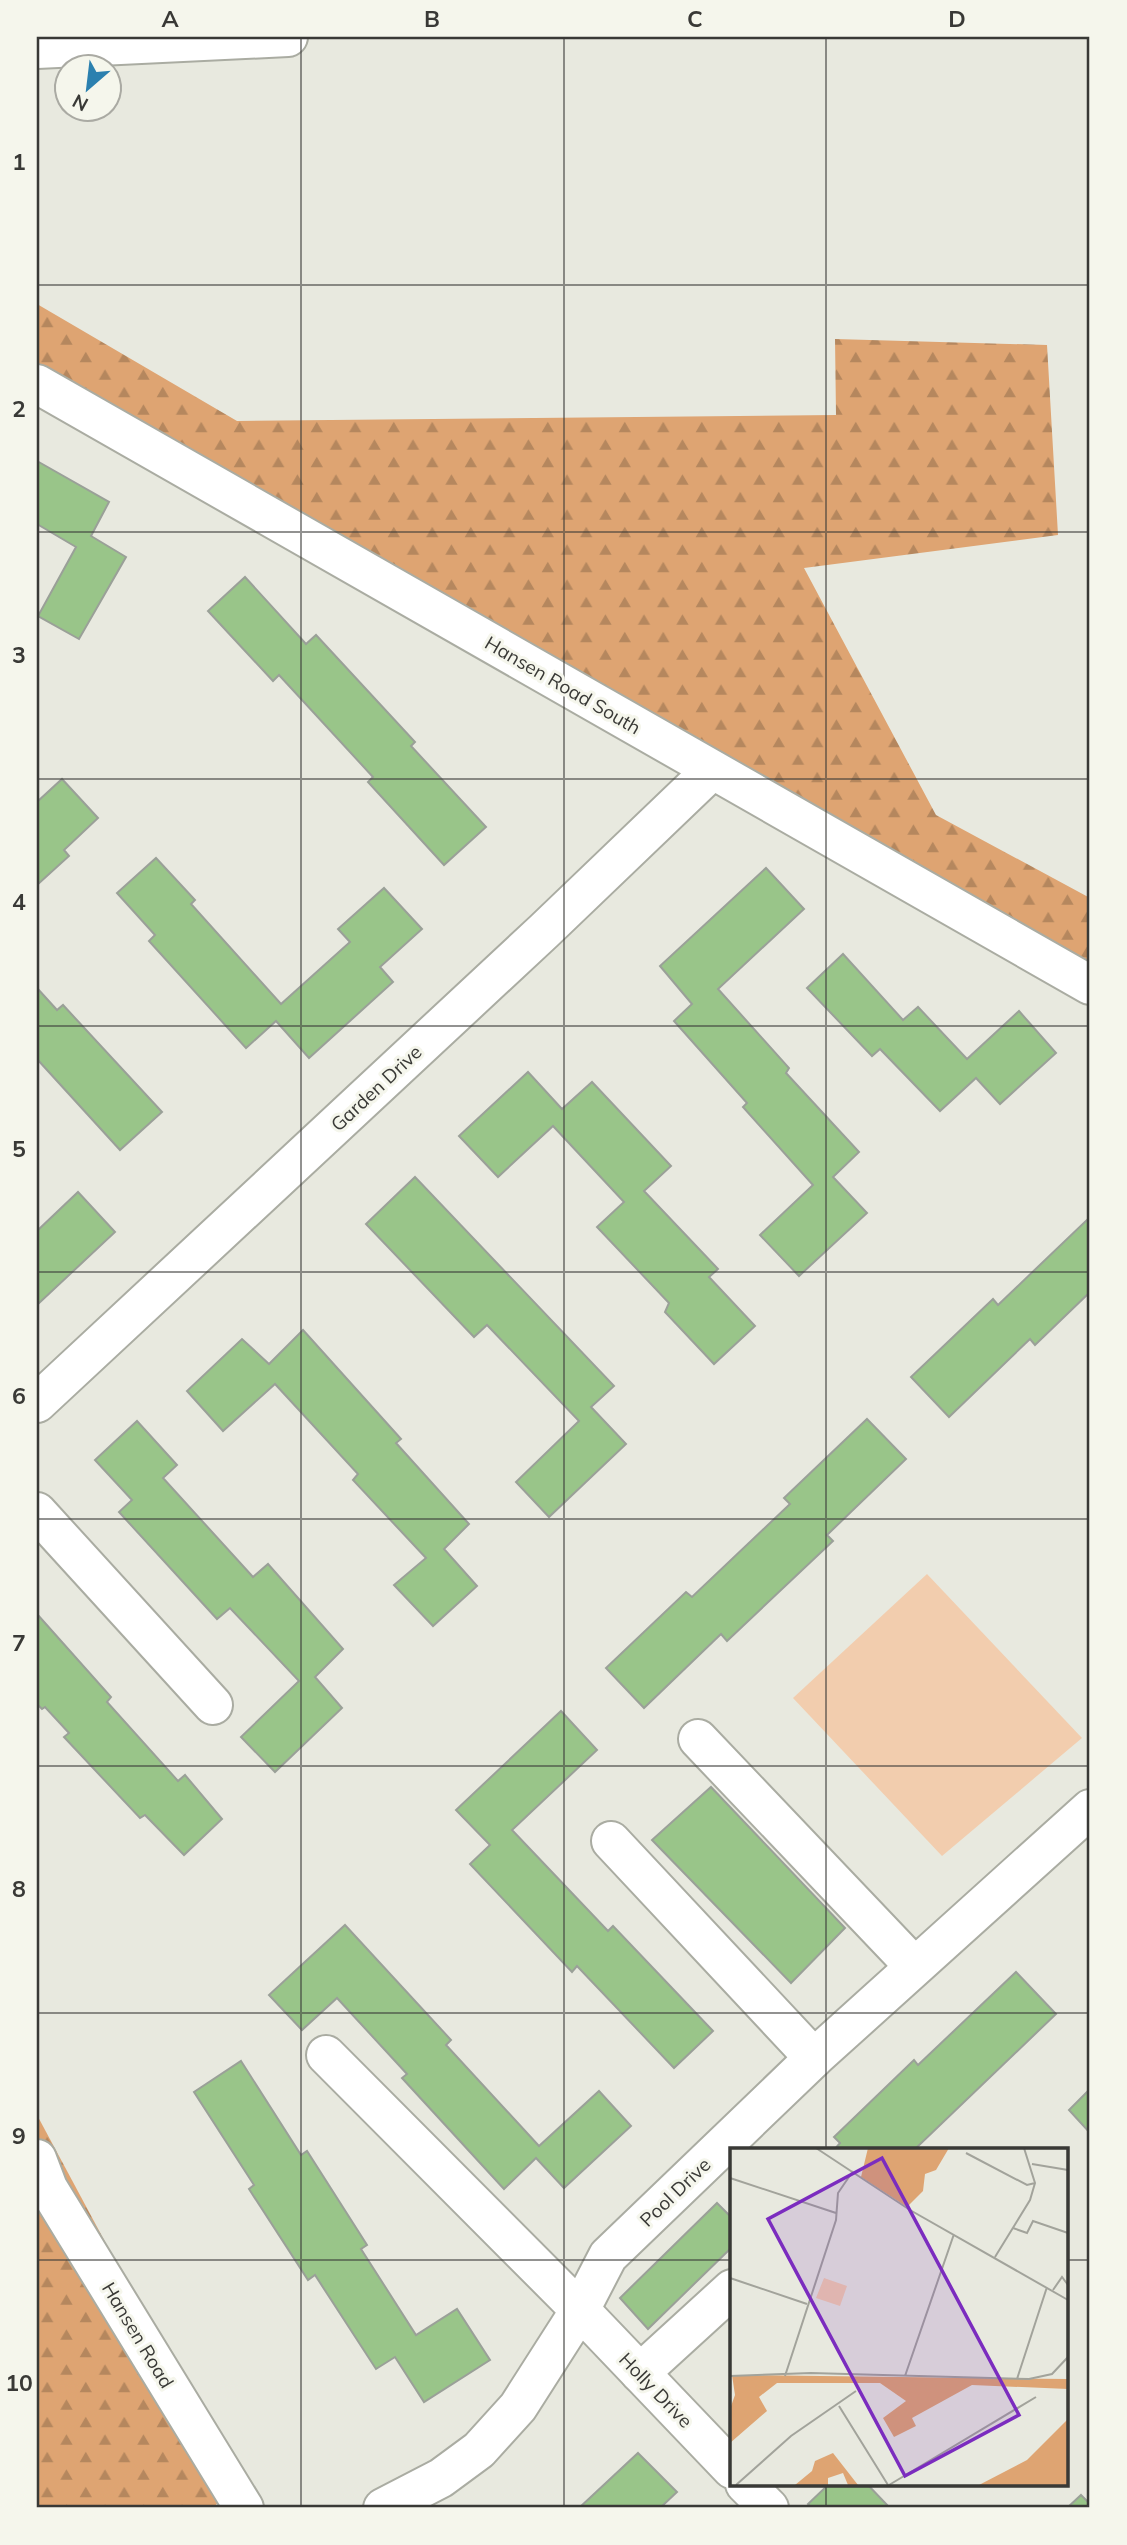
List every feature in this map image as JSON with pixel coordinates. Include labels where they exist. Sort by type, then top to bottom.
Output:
[{"type":"street","points":[[37,48],[288,37]]},
{"type":"street","name":"Hansen Road South","points":[[37,384],[1090,985]]},
{"type":"street","name":"Garden Drive","points":[[37,1402],[544,931],[712,770]]},
{"type":"street","points":[[37,1512],[213,1704]]},
{"type":"street","points":[[698,1739],[914,1966]]},
{"type":"street","name":"Pool Drive","points":[[383,2508],[441,2478],[480,2450],[518,2407],[580,2310],[608,2256],[814,2058],[1090,1809]]},
{"type":"street","points":[[611,1841],[814,2058]]},
{"type":"street","name":"Holly Drive","points":[[326,2055],[580,2310],[730,2467]]},
{"type":"street","name":"Hansen Road","points":[[37,2159],[48,2188],[244,2508]]},
{"type":"street","points":[[640,2373],[730,2292]]},
{"type":"street","points":[[747,2486],[769,2508]]},
{"type":"green space","points":[[37,304],[237,421],[836,415],[835,339],[1047,345],[1058,535],[804,568],[936,815],[1090,898],[1090,965],[37,387]]},
{"type":"green space","points":[[37,2115],[235,2484],[213,2508],[37,2508]]},
{"type":"shaded area","points":[[927,1574],[1082,1738],[942,1856],[793,1698]]},
{"type":"building","points":[[37,461],[109,502],[91,536],[126,557],[79,639],[38,616],[76,547],[37,524]]},
{"type":"building","points":[[245,577],[306,644],[316,635],[415,742],[411,746],[486,827],[444,865],[368,782],[373,777],[279,675],[273,681],[208,611]]},
{"type":"building","points":[[62,779],[98,818],[64,850],[69,856],[37,885],[37,802]]},
{"type":"building","points":[[156,858],[195,900],[191,904],[281,1004],[350,942],[338,929],[384,888],[422,929],[380,967],[393,982],[309,1058],[276,1021],[246,1048],[149,941],[155,935],[117,893]]},
{"type":"building","points":[[766,868],[804,909],[718,989],[789,1068],[786,1073],[859,1152],[833,1177],[867,1213],[799,1276],[760,1235],[813,1185],[743,1107],[747,1103],[674,1021],[692,1004],[660,966]]},
{"type":"building","points":[[843,954],[903,1020],[918,1007],[967,1059],[1019,1011],[1056,1053],[1000,1104],[976,1078],[940,1111],[880,1049],[872,1056],[807,988]]},
{"type":"building","points":[[37,988],[57,1010],[63,1005],[162,1112],[120,1150],[37,1059]]},
{"type":"building","points":[[528,1072],[562,1109],[592,1082],[671,1166],[644,1191],[718,1269],[709,1277],[755,1326],[714,1364],[665,1312],[669,1303],[597,1227],[624,1202],[553,1126],[498,1177],[459,1136]]},
{"type":"building","points":[[415,1177],[614,1386],[591,1407],[626,1444],[549,1517],[516,1482],[579,1421],[487,1325],[474,1337],[366,1224]]},
{"type":"building","points":[[78,1192],[115,1232],[37,1305],[37,1231]]},
{"type":"building","points":[[1090,1217],[1090,1292],[1035,1345],[1030,1339],[949,1417],[911,1377],[993,1299],[998,1305]]},
{"type":"building","points":[[303,1330],[401,1439],[396,1443],[469,1524],[444,1549],[477,1586],[433,1626],[394,1585],[426,1558],[353,1480],[358,1474],[275,1384],[223,1431],[187,1391],[242,1339],[269,1364]]},
{"type":"building","points":[[867,1419],[906,1459],[827,1535],[833,1541],[727,1641],[721,1634],[644,1708],[606,1668],[686,1592],[692,1597],[790,1504],[784,1498]]},
{"type":"building","points":[[137,1421],[177,1465],[163,1478],[253,1577],[268,1564],[343,1649],[315,1677],[342,1708],[275,1772],[241,1737],[299,1681],[230,1608],[217,1619],[119,1512],[132,1500],[95,1460]]},
{"type":"building","points":[[37,1614],[111,1697],[107,1702],[178,1781],[185,1775],[222,1819],[184,1855],[145,1815],[140,1818],[64,1737],[69,1733],[45,1707],[42,1709],[37,1704]]},
{"type":"building","points":[[561,1711],[597,1750],[512,1830],[608,1931],[613,1926],[713,2031],[674,2068],[577,1966],[572,1972],[470,1864],[490,1845],[456,1810]]},
{"type":"building","points":[[711,1787],[845,1928],[791,1983],[652,1840]]},
{"type":"building","points":[[345,1925],[451,2040],[446,2045],[539,2146],[599,2091],[631,2126],[564,2188],[536,2158],[504,2189],[402,2078],[407,2074],[337,1998],[302,2030],[269,1995]]},
{"type":"building","points":[[1016,1972],[1056,2014],[916,2148],[836,2148],[840,2143],[834,2137],[914,2060],[918,2065]]},
{"type":"building","points":[[241,2061],[301,2155],[307,2151],[367,2245],[361,2249],[416,2335],[457,2309],[490,2360],[424,2402],[395,2357],[376,2369],[315,2275],[308,2280],[249,2189],[254,2185],[194,2092]]},
{"type":"building","points":[[1090,2089],[1090,2133],[1069,2110]]},
{"type":"building","points":[[717,2203],[730,2216],[730,2249],[648,2329],[620,2298]]},
{"type":"building","points":[[638,2453],[677,2492],[660,2508],[579,2508]]},
{"type":"building","points":[[827,2486],[869,2486],[890,2508],[812,2508],[808,2504]]},
{"type":"building","points":[[1081,2495],[1090,2504],[1090,2508],[1067,2508]]}]
